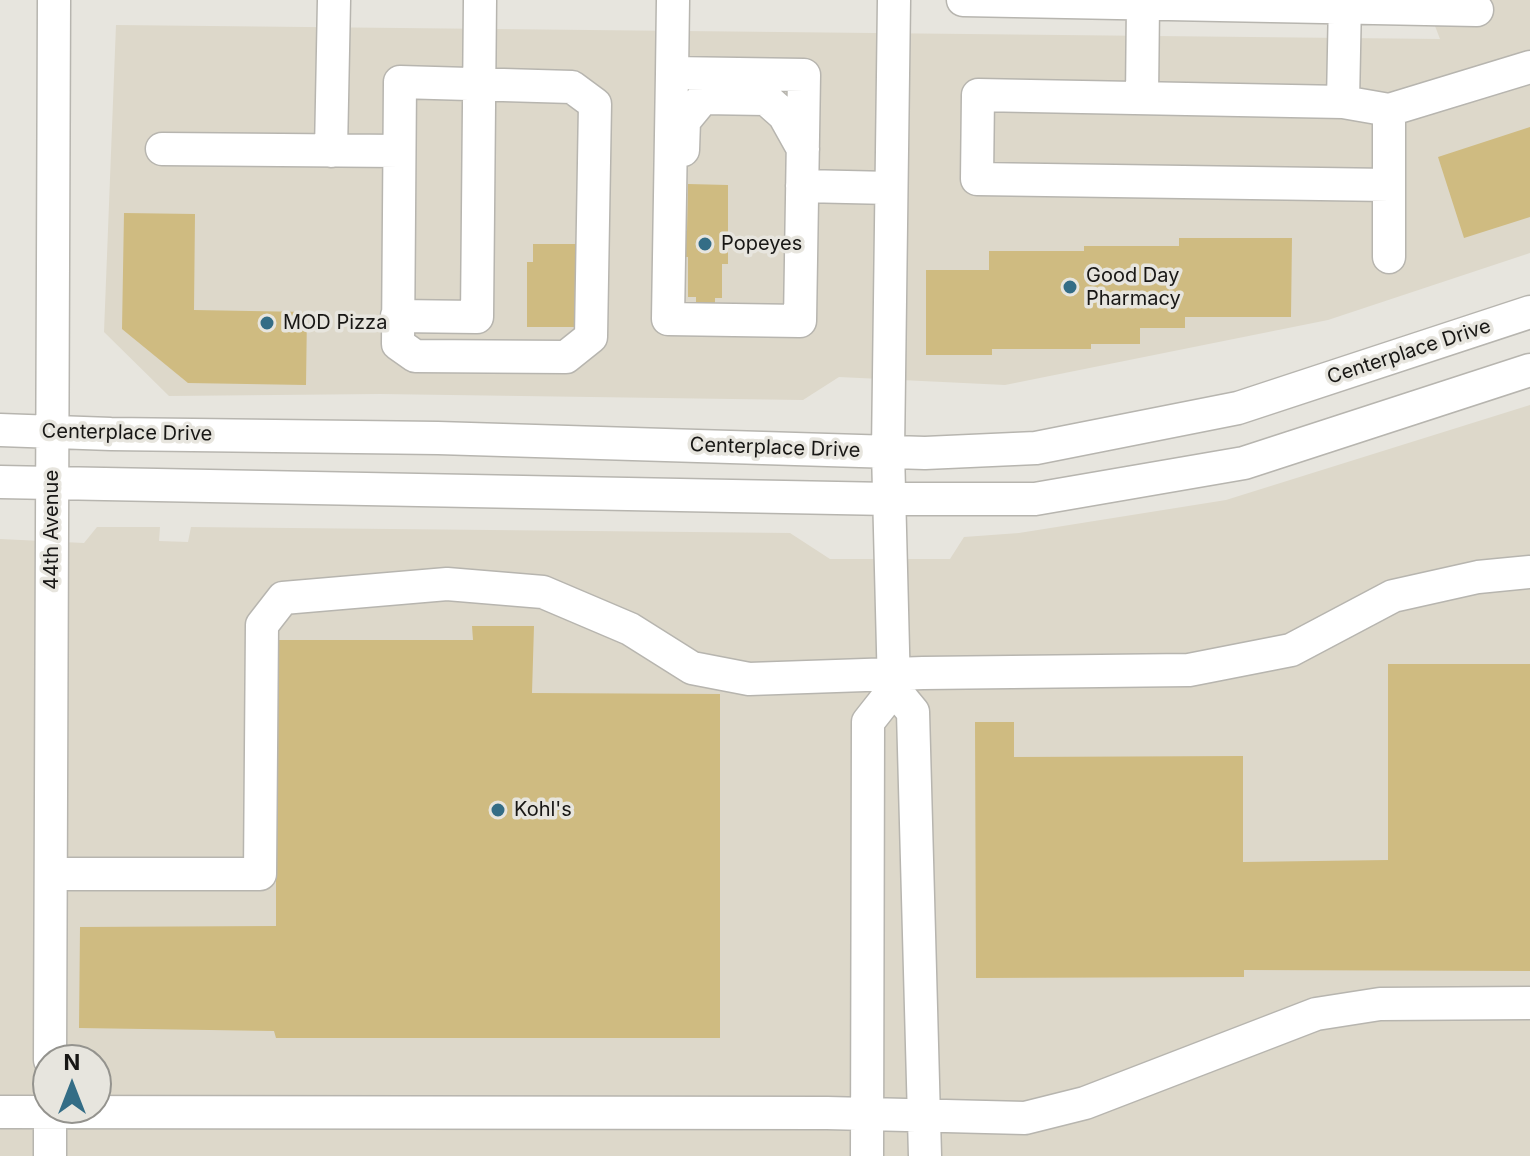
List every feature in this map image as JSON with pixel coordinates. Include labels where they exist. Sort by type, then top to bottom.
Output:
[{"type":"street","name":"44th Avenue","points":[[50,1044],[54,0]]},
{"type":"street","points":[[331,151],[334,0]]},
{"type":"street","points":[[397,316],[477,317],[480,0]]},
{"type":"street","points":[[672,73],[804,75],[800,321],[668,319],[673,0]]},
{"type":"street","points":[[894,0],[889,499],[894,682],[913,712],[925,1156]]},
{"type":"street","points":[[963,0],[1344,4],[1477,10]]},
{"type":"street","points":[[1142,98],[1143,3]]},
{"type":"street","points":[[1343,102],[1344,4]]},
{"type":"street","points":[[1389,185],[977,179],[978,95],[1343,102],[1389,110],[1530,67]]},
{"type":"street","points":[[400,82],[479,83],[572,87],[595,104],[591,337],[566,357],[415,356],[398,344],[400,82]]},
{"type":"street","points":[[668,291],[679,269],[684,121],[703,98],[766,99],[784,115],[803,149]]},
{"type":"street","points":[[1389,110],[1389,257]]},
{"type":"street","points":[[162,149],[399,151]]},
{"type":"street","points":[[802,186],[891,188]]},
{"type":"street","name":"Centerplace Drive","points":[[0,430],[438,438],[925,453],[1036,448],[1238,408],[1530,312]]},
{"type":"street","points":[[0,482],[1035,499],[1244,463],[1530,370]]},
{"type":"street","points":[[51,874],[260,874],[262,625],[283,598],[447,584],[543,592],[630,629],[692,668],[749,679],[894,682],[1189,670],[1291,650],[1393,596],[1478,577],[1530,572]]},
{"type":"street","points":[[867,1156],[868,722],[894,682]]},
{"type":"street","points":[[112,1110],[867,1114],[1025,1118],[1085,1103],[1316,1014],[1380,1004],[1530,1003]]},
{"type":"street","points":[[0,1112],[32,1111]]},
{"type":"street","points":[[50,1124],[50,1156]]},
{"type":"shaded area","points":[[1425,0],[1530,0],[1530,253],[1328,320],[1005,385],[839,377],[803,400],[380,394],[169,396],[104,332],[116,25],[1440,39]]},
{"type":"shaded area","points":[[1530,405],[1530,1156],[0,1156],[0,539],[84,543],[97,527],[160,527],[159,541],[188,542],[191,527],[790,533],[830,559],[950,559],[964,537],[1019,533],[1226,500]]},
{"type":"building","points":[[1530,127],[1530,217],[1464,238],[1438,157]]},
{"type":"building","name":"Popeyes","points":[[688,184],[728,185],[728,264],[722,264],[722,298],[715,298],[715,304],[696,304],[696,297],[688,297],[688,257],[682,257],[682,231],[687,231]]},
{"type":"building","points":[[124,213],[195,214],[194,310],[307,312],[306,385],[188,383],[122,329]]},
{"type":"building","points":[[1179,238],[1292,238],[1291,317],[1185,317],[1185,328],[1140,328],[1140,344],[1091,344],[1091,349],[992,349],[992,355],[926,355],[926,270],[989,270],[989,251],[1084,251],[1084,246],[1179,246]]},
{"type":"building","points":[[533,244],[579,244],[579,327],[527,327],[527,262],[533,262]]},
{"type":"building","name":"Kohl's","points":[[472,626],[534,626],[532,693],[720,694],[720,1038],[276,1038],[274,1031],[79,1028],[80,927],[276,926],[276,640],[473,640]]},
{"type":"building","points":[[1388,664],[1530,664],[1530,971],[1244,970],[1244,977],[976,978],[975,722],[1014,722],[1014,757],[1243,756],[1243,862],[1388,860]]},
{"type":"place","name":"Popeyes","points":[[705,244]]},
{"type":"place","name":"Good Day Pharmacy","points":[[1070,287]]},
{"type":"place","name":"MOD Pizza","points":[[267,323]]},
{"type":"place","name":"Kohl's","points":[[498,810]]}]
